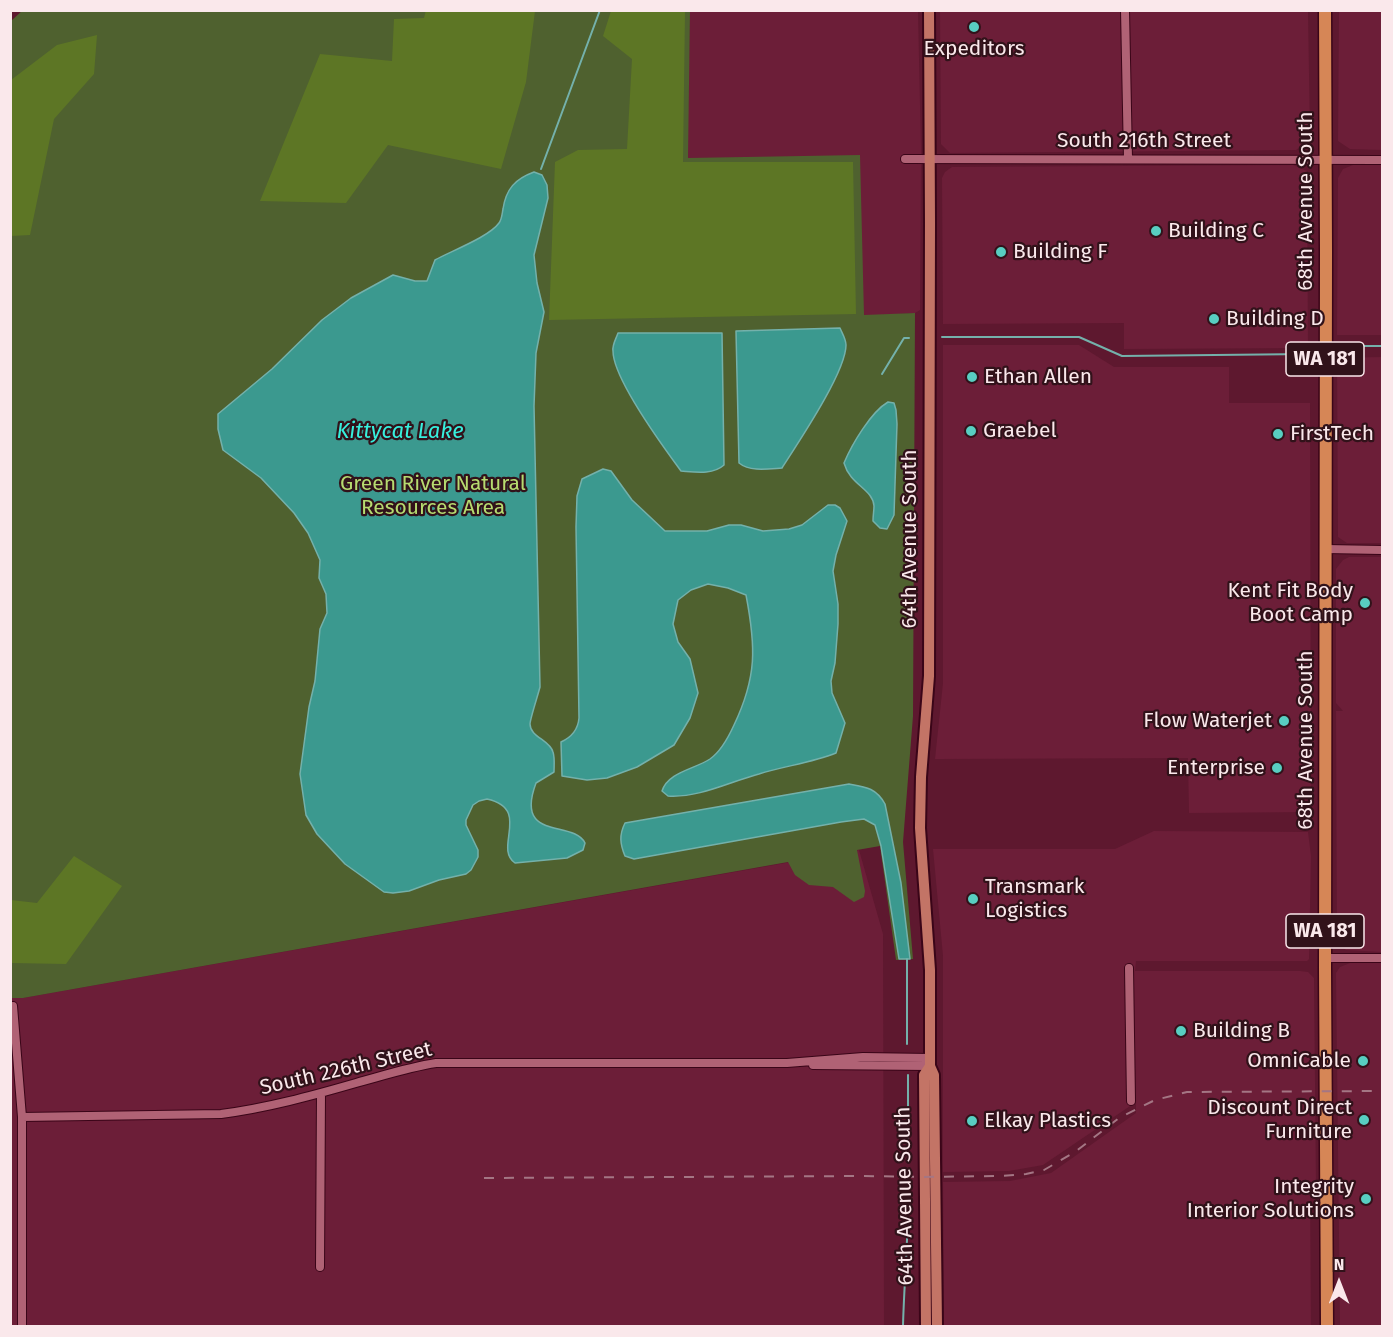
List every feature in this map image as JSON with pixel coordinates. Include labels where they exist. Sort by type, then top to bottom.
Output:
[{"type":"main road","name":"68th Avenue South","points":[[1325,10],[1327,1326]]},
{"type":"street","name":"64th Avenue South","points":[[926,1326],[924,1075],[929,1062],[930,970],[920,828],[921,777],[929,681],[929,10]]},
{"type":"street","points":[[1125,10],[1128,159]]},
{"type":"street","name":"South 216th Street","points":[[905,159],[1383,160]]},
{"type":"street","points":[[1326,549],[1383,550]]},
{"type":"street","points":[[1325,958],[1383,958]]},
{"type":"street","points":[[1130,968],[1131,1101]]},
{"type":"street","points":[[13,1006],[22,1117],[22,1326]]},
{"type":"street","name":"64th Avenue South","points":[[929,1062],[934,1075],[937,1326]]},
{"type":"street","name":"South 226th Street","points":[[22,1117],[221,1114],[247,1111],[436,1063],[787,1063],[836,1066],[929,1062]]},
{"type":"street","points":[[320,1267],[321,1093]]},
{"type":"shaded area","points":[[690,11],[918,11],[921,153],[920,310],[915,313],[864,316],[687,158]]},
{"type":"shaded area","points":[[940,11],[1308,11],[1310,136],[1307,142],[1296,150],[950,153],[941,144]]},
{"type":"shaded area","points":[[1339,11],[1382,11],[1382,150],[1350,149],[1338,141]]},
{"type":"shaded area","points":[[1293,165],[1307,171],[1308,348],[1124,349],[1124,323],[943,324],[942,178],[945,172],[952,167]]},
{"type":"shaded area","points":[[1353,165],[1382,165],[1382,335],[1337,335],[1338,178],[1343,169]]},
{"type":"shaded area","points":[[943,345],[1079,345],[1114,367],[1229,367],[1229,403],[1310,403],[1311,812],[1189,813],[1188,758],[935,759],[943,683]]},
{"type":"shaded area","points":[[1382,357],[1382,543],[1347,543],[1338,537],[1337,358]]},
{"type":"shaded area","points":[[1349,557],[1382,557],[1382,952],[1346,950],[1337,944],[1336,711],[1343,711],[1336,703],[1336,569],[1343,560]]},
{"type":"shaded area","points":[[1154,831],[1308,832],[1311,856],[1309,959],[1307,961],[1136,961],[1135,971],[1300,971],[1308,972],[1314,978],[1316,1186],[1310,1186],[1311,1326],[944,1326],[943,1182],[1010,1181],[1051,1173],[1136,1113],[1136,1102],[1043,1165],[1009,1171],[943,1172],[943,956],[933,849],[1115,849]]},
{"type":"shaded area","points":[[859,850],[883,934],[884,1326],[11,1326],[11,998],[23,998]]},
{"type":"shaded area","points":[[1355,961],[1382,961],[1382,1326],[1340,1326],[1336,973],[1340,967]]},
{"type":"green space","name":"Green River Natural Resources Area","points":[[23,10],[690,11],[688,158],[860,155],[864,315],[915,313],[913,716],[903,842],[913,959],[896,960],[880,846],[857,850],[865,891],[864,897],[854,902],[833,887],[809,885],[795,875],[788,862],[23,998],[11,998],[11,21]]},
{"type":"green space","points":[[426,10],[535,11],[526,82],[501,169],[388,145],[346,203],[260,201],[320,54],[392,61],[394,19],[424,18]]},
{"type":"green space","points":[[611,11],[685,11],[683,162],[853,162],[856,314],[549,320],[555,162],[578,150],[627,149],[632,59],[603,36]]},
{"type":"green space","points":[[97,35],[94,74],[54,119],[30,235],[11,236],[11,80],[57,45]]},
{"type":"green space","points":[[74,856],[122,886],[66,964],[11,963],[11,900],[37,903]]},
{"type":"water","name":"Kittycat Lake","points":[[534,172],[542,175],[547,185],[548,198],[534,255],[537,283],[544,312],[536,353],[534,406],[540,687],[530,724],[533,732],[548,744],[554,754],[554,772],[536,783],[531,802],[533,814],[539,822],[579,836],[585,843],[583,850],[567,858],[515,863],[509,856],[510,820],[507,811],[500,804],[487,799],[473,805],[466,820],[466,825],[478,850],[478,857],[471,870],[466,874],[439,880],[409,891],[384,892],[345,864],[317,834],[306,815],[300,774],[315,681],[320,629],[327,613],[326,594],[319,578],[320,560],[308,533],[294,513],[261,478],[223,450],[218,429],[218,414],[272,369],[322,320],[351,298],[393,275],[415,281],[427,281],[435,260],[479,238],[499,223],[509,190],[522,178]]},
{"type":"water","points":[[840,328],[846,345],[838,372],[820,407],[782,468],[754,469],[743,466],[739,463],[736,331]]},
{"type":"water","points":[[618,333],[722,333],[724,465],[709,472],[681,471],[621,378],[613,351]]},
{"type":"water","points":[[888,402],[894,403],[897,424],[894,515],[887,529],[880,528],[873,521],[873,500],[851,477],[844,463],[863,429],[875,413]]},
{"type":"water","points":[[603,469],[611,471],[632,500],[665,531],[707,531],[729,525],[741,525],[763,531],[789,529],[802,525],[828,505],[840,508],[847,521],[833,571],[838,604],[838,624],[831,681],[832,693],[845,723],[836,753],[691,795],[668,796],[662,791],[670,779],[710,759],[721,748],[742,708],[751,676],[753,646],[746,595],[708,584],[691,590],[678,600],[673,624],[678,642],[690,659],[698,693],[690,718],[674,745],[637,767],[607,778],[587,780],[562,776],[561,742],[574,733],[579,718],[577,496],[582,479]]},
{"type":"water","points":[[849,784],[870,789],[885,804],[901,883],[910,959],[899,959],[881,846],[875,825],[864,819],[634,859],[625,856],[622,847],[621,836],[625,823]]},
{"type":"waterway","points":[[541,169],[600,10]]},
{"type":"waterway","points":[[942,337],[1079,337],[1122,356],[1308,354]]},
{"type":"waterway","points":[[882,374],[904,338],[909,338]]},
{"type":"waterway","points":[[1337,346],[1382,346]]},
{"type":"waterway","points":[[907,959],[907,1044]]},
{"type":"waterway","points":[[908,1075],[908,1160]]},
{"type":"waterway","points":[[903,1326],[908,1201]]},
{"type":"railway","points":[[484,1178],[924,1177],[1026,1174],[1044,1170],[1075,1152],[1119,1118],[1155,1100],[1187,1092],[1382,1091]]},
{"type":"place","name":"Expeditors","points":[[974,27]]},
{"type":"place","name":"Building C","points":[[1156,231]]},
{"type":"place","name":"Building F","points":[[1001,252]]},
{"type":"place","name":"Building D","points":[[1214,319]]},
{"type":"place","name":"Ethan Allen","points":[[972,377]]},
{"type":"place","name":"Graebel","points":[[971,431]]},
{"type":"place","name":"FirstTech","points":[[1278,434]]},
{"type":"place","name":"Kent Fit Body Boot Camp","points":[[1365,603]]},
{"type":"place","name":"Flow Waterjet","points":[[1284,721]]},
{"type":"place","name":"Enterprise","points":[[1277,768]]},
{"type":"place","name":"Transmark Logistics","points":[[973,899]]},
{"type":"place","name":"Building B","points":[[1181,1031]]},
{"type":"place","name":"OmniCable","points":[[1363,1061]]},
{"type":"place","name":"Discount Direct Furniture","points":[[1364,1120]]},
{"type":"place","name":"Elkay Plastics","points":[[972,1121]]},
{"type":"place","name":"Integrity Interior Solutions","points":[[1366,1199]]}]
